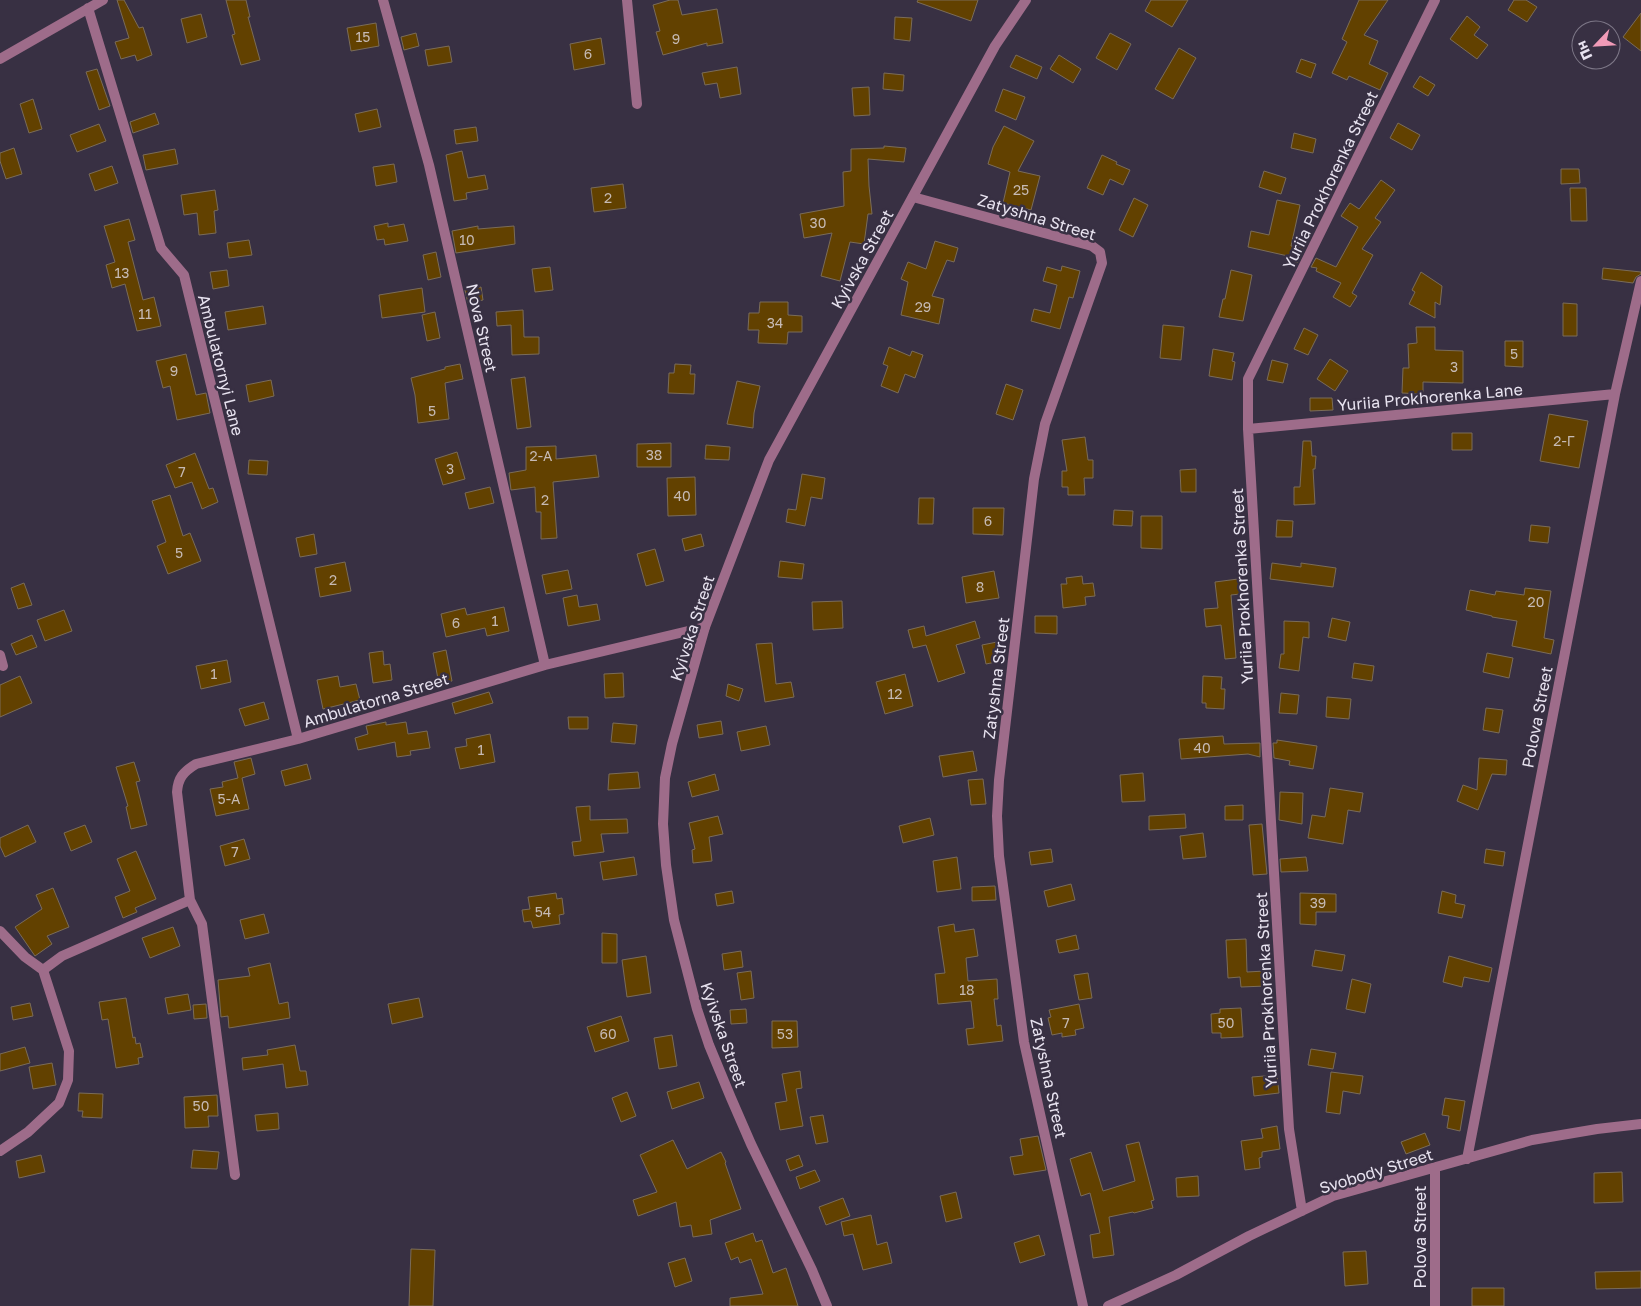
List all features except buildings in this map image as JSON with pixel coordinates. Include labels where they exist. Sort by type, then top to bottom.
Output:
[{"type":"street","points":[[0,59],[103,0]]},
{"type":"street","name":"Nova Street","points":[[383,0],[429,165],[545,665]]},
{"type":"street","points":[[627,0],[637,104]]},
{"type":"street","name":"Kyivska Street","points":[[827,1306],[796,1235],[751,1144],[709,1045],[697,1009],[674,920],[666,865],[663,824],[665,778],[672,744],[705,627],[770,460],[995,46],[1026,0]]},
{"type":"street","name":"Yuriia Prokhorenka Street","points":[[1302,1211],[1289,1129],[1248,429],[1248,380],[1435,0]]},
{"type":"street","name":"Ambulatornyi Lane","points":[[88,8],[162,248],[184,275],[298,739]]},
{"type":"street","name":"Zatyshna Street","points":[[913,197],[1092,246],[1100,252],[1102,263],[1045,424],[1034,479],[999,780],[997,816],[999,856],[1024,1042],[1084,1306]]},
{"type":"street","name":"Polova Street","points":[[1467,1159],[1614,394],[1641,281]]},
{"type":"street","name":"Yuriia Prokhorenka Lane","points":[[1248,429],[1614,394]]},
{"type":"street","name":"Ambulatorna Street","points":[[235,1175],[202,924],[190,900],[177,792],[178,780],[186,770],[196,764],[298,739],[545,665],[705,627]]},
{"type":"street","points":[[43,970],[62,956],[190,900]]},
{"type":"street","points":[[0,931],[25,956],[43,970],[69,1051],[68,1080],[59,1103],[28,1132],[0,1151]]},
{"type":"street","name":"Svobody Street","points":[[1108,1306],[1176,1275],[1249,1236],[1333,1196],[1532,1140],[1641,1124]]},
{"type":"street","name":"Polova Street","points":[[1434,1306],[1435,1168]]}]
